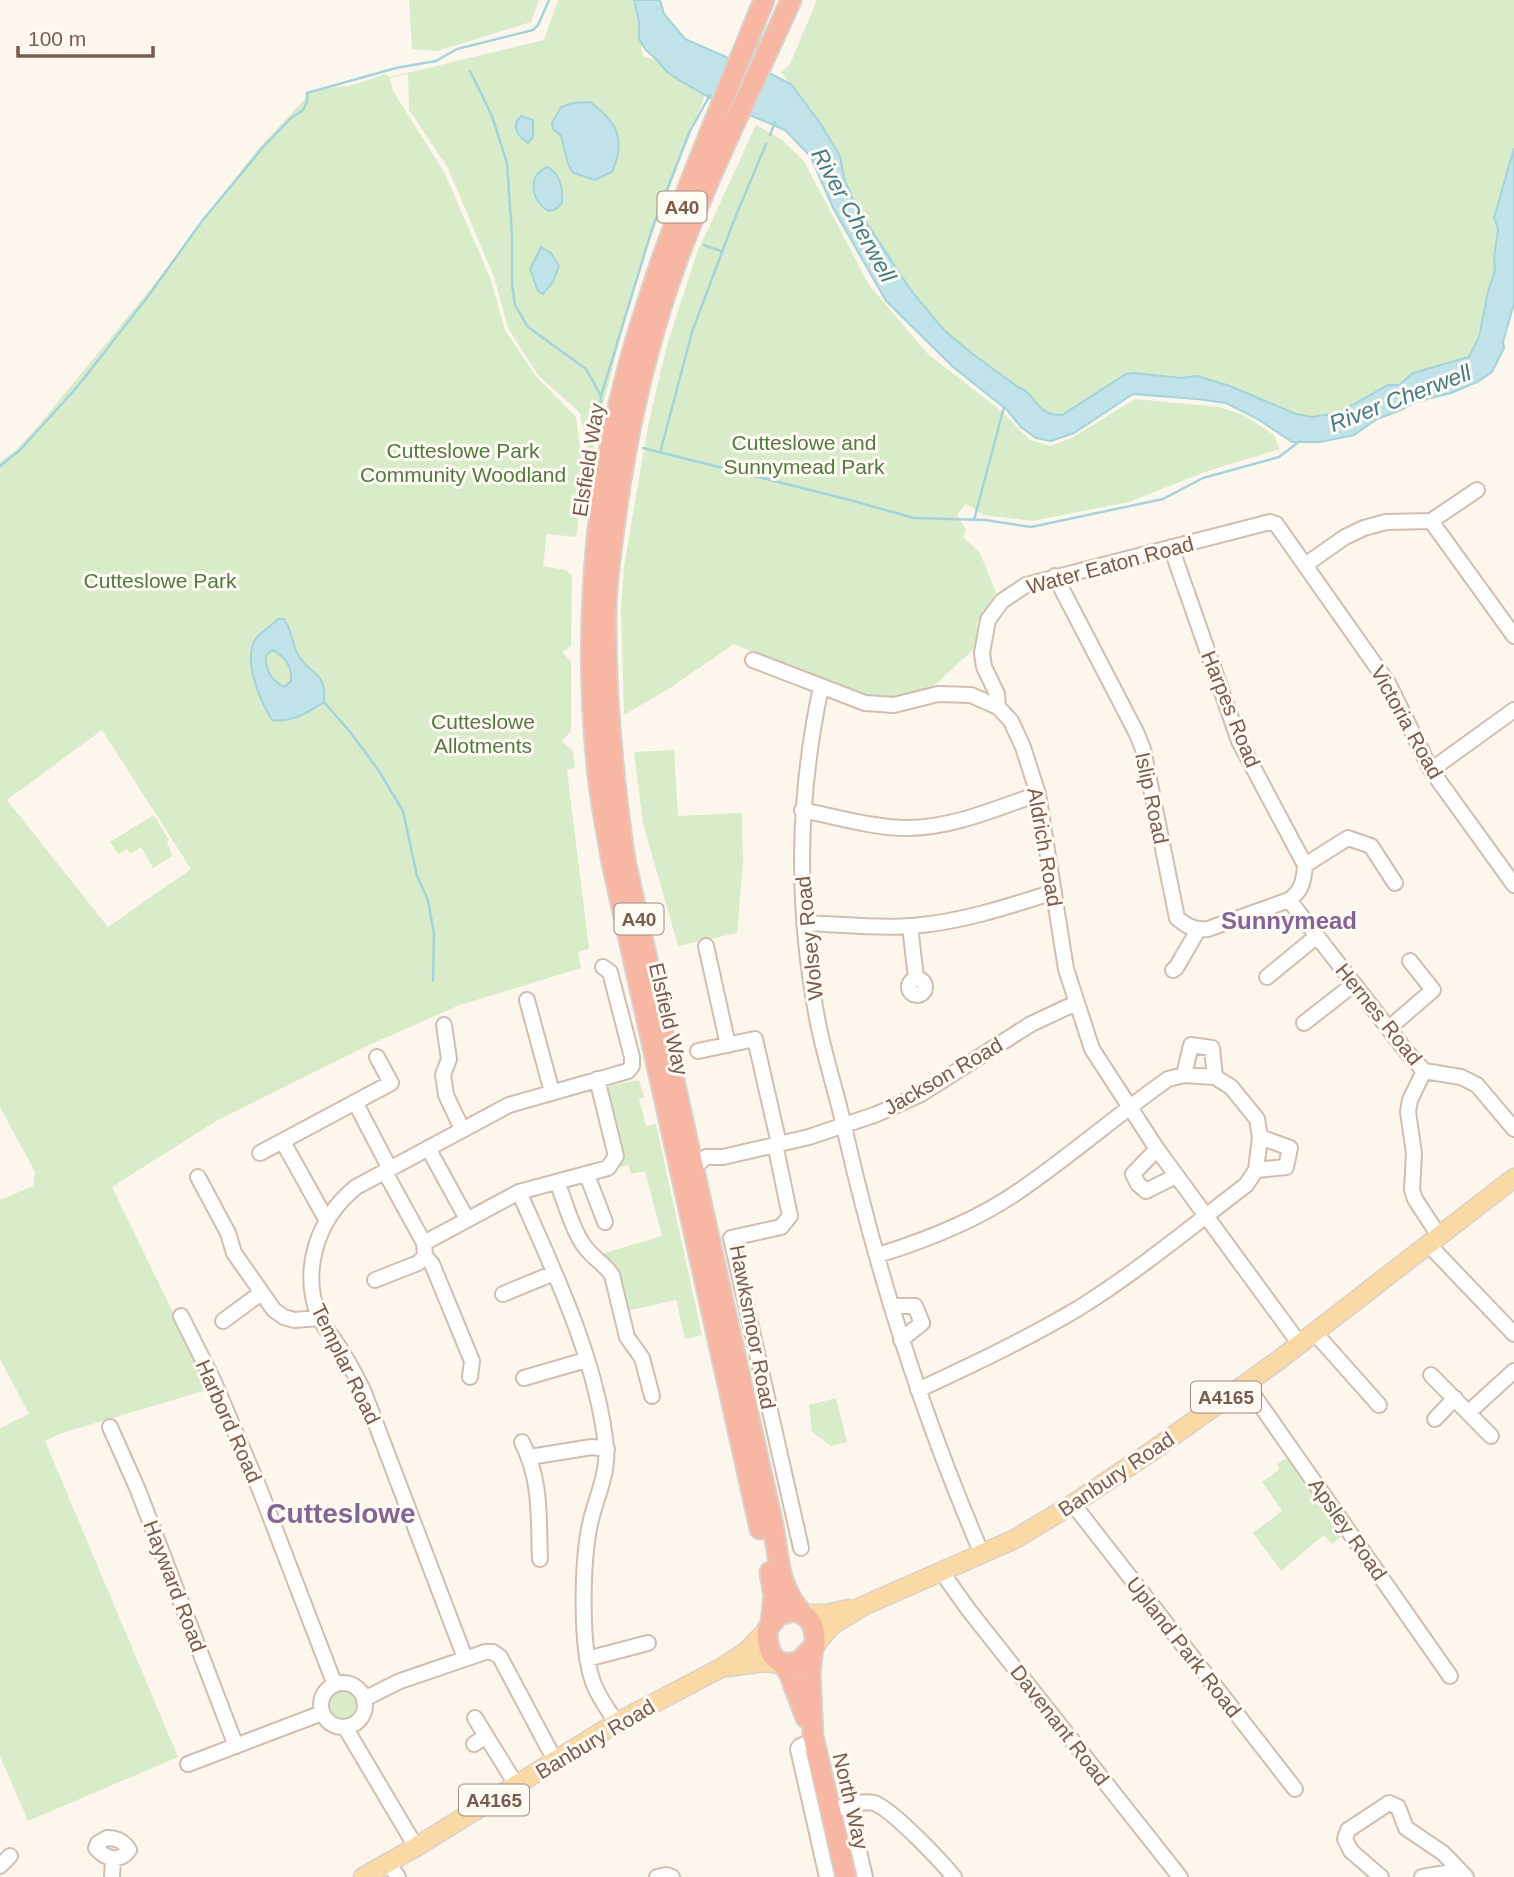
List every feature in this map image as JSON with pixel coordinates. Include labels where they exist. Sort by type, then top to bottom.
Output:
[{"type":"highway","name":"A40","points":[[726,121],[746,46],[764,0]]},
{"type":"highway","name":"A40","points":[[726,121],[767,55],[791,0]]},
{"type":"highway","name":"Elsfield Way","points":[[726,121],[689,230],[656,298],[628,369],[608,461],[594,571],[594,719],[599,785],[612,863],[692,1180],[773,1525],[782,1578],[790,1600],[803,1614]]},
{"type":"highway","name":"Elsfield Way","points":[[692,1180],[772,1580],[774,1596],[769,1626]]},
{"type":"highway","points":[[785,1612],[803,1614],[812,1623],[814,1647],[799,1662],[782,1664],[769,1651],[769,1626],[778,1615],[785,1612]]},
{"type":"highway","name":"North Way","points":[[813,1738],[810,1674],[814,1647]]},
{"type":"highway","name":"North Way","points":[[782,1664],[794,1684],[839,1808],[846,1877]]},
{"type":"main road","name":"Banbury Road","points":[[814,1647],[832,1625],[863,1606],[1015,1539],[1073,1504],[1152,1451],[1314,1332],[1514,1178]]},
{"type":"main road","name":"Banbury Road","points":[[803,1614],[827,1614],[863,1606]]},
{"type":"main road","name":"Banbury Road","points":[[363,1877],[393,1870],[416,1847],[616,1723],[721,1668],[747,1651],[769,1626]]},
{"type":"main road","name":"Banbury Road","points":[[721,1668],[755,1662],[782,1664]]},
{"type":"street","points":[[1305,565],[1345,537],[1364,528],[1386,522],[1432,521],[1477,490]]},
{"type":"street","points":[[1432,521],[1514,636]]},
{"type":"street","name":"Water Eaton Road","points":[[982,653],[988,620],[1002,601],[1026,585],[1171,547],[1270,523],[1276,524]]},
{"type":"street","name":"Victoria Road","points":[[1276,524],[1388,683],[1431,770],[1514,885]]},
{"type":"street","name":"Harpes Road","points":[[1171,547],[1239,741],[1305,865]]},
{"type":"street","name":"Islip Road","points":[[1055,576],[1143,749],[1177,918],[1188,928],[1198,930]]},
{"type":"street","name":"Aldrich Road","points":[[982,653],[984,667],[997,694],[998,707],[1012,721],[1038,794],[1066,969],[1092,1049],[1176,1176],[1299,1343]]},
{"type":"street","points":[[752,660],[865,703],[894,705],[938,694],[971,695],[998,707]]},
{"type":"street","name":"Wolsey Road","points":[[821,687],[810,740],[802,810],[801,865],[804,923],[817,1020],[857,1186],[901,1340],[944,1464],[982,1553]]},
{"type":"street","points":[[1431,770],[1514,710]]},
{"type":"street","points":[[802,810],[877,826],[909,828],[968,817],[1038,794]]},
{"type":"street","points":[[1173,970],[1198,930],[1208,929],[1289,900],[1301,887],[1305,865],[1348,838],[1371,846],[1395,883]]},
{"type":"street","points":[[804,923],[910,926],[951,921],[992,912],[1054,892]]},
{"type":"street","name":"Hernes Road","points":[[1289,900],[1424,1072],[1461,1077],[1477,1085],[1514,1129]]},
{"type":"street","points":[[910,926],[916,978]]},
{"type":"street","points":[[1267,977],[1317,936]]},
{"type":"street","points":[[706,946],[729,1045]]},
{"type":"street","points":[[1389,1028],[1433,990],[1410,961]]},
{"type":"street","name":"Templar Road","points":[[466,1658],[363,1390],[352,1367],[320,1318],[313,1294],[312,1271],[317,1240],[326,1219],[342,1198],[356,1186],[509,1105],[618,1074],[632,1066],[610,972],[603,967]]},
{"type":"street","points":[[1304,1023],[1354,984]]},
{"type":"street","points":[[527,1000],[552,1092]]},
{"type":"street","name":"Jackson Road","points":[[692,1180],[706,1157],[723,1157],[844,1127],[920,1094],[1031,1024],[1076,1003]]},
{"type":"street","points":[[444,1025],[449,1059],[443,1075],[446,1095],[461,1129]]},
{"type":"street","points":[[698,1051],[755,1039],[777,1144]]},
{"type":"street","points":[[1184,1075],[1191,1045],[1212,1048],[1215,1077]]},
{"type":"street","points":[[260,1153],[391,1083],[377,1057]]},
{"type":"street","points":[[1424,1072],[1410,1100],[1408,1112],[1414,1153],[1412,1190],[1415,1199],[1434,1240],[1514,1334]]},
{"type":"street","points":[[878,1255],[943,1232],[1018,1192],[1168,1079],[1184,1075],[1215,1077],[1231,1087],[1257,1119],[1261,1137],[1256,1170],[1246,1185],[1149,1261],[1081,1307],[995,1354],[918,1390]]},
{"type":"street","points":[[375,1280],[418,1263],[425,1249],[467,1219],[519,1192],[608,1168],[616,1156],[597,1079]]},
{"type":"street","points":[[355,1102],[432,1264],[472,1361],[470,1377]]},
{"type":"street","points":[[1256,1170],[1286,1167],[1290,1148],[1261,1137]]},
{"type":"street","points":[[283,1142],[326,1219]]},
{"type":"street","name":"Hawksmoor Road","points":[[777,1144],[790,1216],[780,1227],[731,1238],[801,1548]]},
{"type":"street","points":[[428,1148],[467,1219]]},
{"type":"street","points":[[1157,1149],[1133,1174],[1138,1184],[1146,1191],[1176,1176]]},
{"type":"street","points":[[692,1180],[723,1157]]},
{"type":"street","points":[[587,1175],[605,1222]]},
{"type":"street","points":[[198,1177],[228,1233],[234,1253],[274,1310],[294,1320],[320,1318]]},
{"type":"street","points":[[557,1182],[580,1240],[587,1251],[606,1266],[612,1275],[627,1337],[642,1358],[652,1396]]},
{"type":"street","points":[[519,1192],[554,1273],[586,1360],[607,1449],[604,1473],[587,1536],[584,1628],[593,1684],[616,1723]]},
{"type":"street","points":[[503,1294],[554,1273]]},
{"type":"street","points":[[223,1321],[261,1293]]},
{"type":"street","points":[[891,1306],[915,1306],[922,1323],[901,1340]]},
{"type":"street","name":"Harbord Road","points":[[181,1316],[217,1388],[260,1490],[335,1685]]},
{"type":"street","points":[[1314,1332],[1379,1405]]},
{"type":"street","points":[[524,1378],[586,1360]]},
{"type":"street","points":[[1469,1412],[1514,1371]]},
{"type":"street","points":[[1432,1375],[1491,1436]]},
{"type":"street","name":"Apsley Road","points":[[1245,1383],[1450,1676]]},
{"type":"street","points":[[1435,1419],[1455,1398]]},
{"type":"street","name":"Hayward Road","points":[[110,1427],[138,1490],[236,1746]]},
{"type":"street","points":[[522,1442],[530,1457],[539,1501],[540,1559]]},
{"type":"street","points":[[530,1457],[593,1447],[607,1449]]},
{"type":"street","name":"Upland Park Road","points":[[1073,1504],[1295,1789]]},
{"type":"street","name":"Davenant Road","points":[[941,1571],[968,1609],[1180,1877]]},
{"type":"street","points":[[587,1659],[648,1643]]},
{"type":"street","points":[[364,1701],[387,1686],[466,1658],[493,1652],[500,1657],[550,1751]]},
{"type":"street","points":[[335,1685],[354,1686],[364,1701],[363,1714],[358,1721],[345,1727],[332,1724],[322,1713],[322,1697],[335,1685]]},
{"type":"street","points":[[188,1764],[322,1713]]},
{"type":"street","points":[[475,1718],[480,1740],[517,1786]]},
{"type":"street","points":[[345,1727],[416,1847]]},
{"type":"street","points":[[813,1738],[798,1749],[827,1877]]},
{"type":"street","points":[[865,1877],[839,1808],[865,1802],[880,1806],[954,1877]]},
{"type":"street","points":[[1381,1877],[1350,1851],[1345,1839],[1348,1830],[1389,1803],[1398,1807],[1406,1828],[1443,1853],[1462,1874]]},
{"type":"street","points":[[112,1877],[113,1859]]},
{"type":"street","points":[[1422,1877],[1462,1874]]},
{"type":"street","points":[[657,1877],[672,1877]]},
{"type":"green space","points":[[409,0],[539,0],[531,22],[438,51],[412,49]]},
{"type":"green space","name":"Cutteslowe Park","points":[[558,0],[634,0],[643,56],[658,61],[667,72],[705,95],[636,277],[594,440],[592,472],[580,413],[538,375],[508,328],[494,277],[448,168],[409,110],[408,74],[390,78],[393,91],[444,172],[490,277],[505,330],[535,375],[576,417],[584,475],[577,480],[583,486],[576,537],[547,534],[543,566],[566,570],[572,575],[571,646],[562,652],[571,661],[571,731],[562,741],[573,751],[575,767],[567,770],[589,949],[578,952],[581,968],[460,1005],[371,1044],[216,1121],[112,1187],[210,1389],[62,1433],[45,1441],[178,1757],[28,1821],[0,1756],[0,1428],[29,1414],[0,1359],[0,1200],[33,1186],[35,1172],[0,1107],[0,462],[15,451],[39,425],[148,292],[258,149],[313,90],[349,86],[386,74],[390,77],[544,40]],"holes":[[[102,730],[191,869],[108,927],[7,800]]]},
{"type":"green space","points":[[817,0],[1514,0],[1514,148],[1494,218],[1498,229],[1495,270],[1475,347],[1469,357],[1413,373],[1399,385],[1388,385],[1338,413],[1327,415],[1312,417],[1296,414],[1230,386],[1197,376],[1181,378],[1126,374],[1062,415],[1046,412],[1029,394],[943,329],[910,289],[855,205],[844,178],[840,156],[807,105],[781,72],[790,64]]},
{"type":"green space","name":"Cutteslowe and Sunnymead Park","points":[[756,125],[781,139],[804,161],[869,285],[928,354],[1000,410],[1030,440],[1050,446],[1072,438],[1135,399],[1219,407],[1244,415],[1274,435],[1280,449],[1205,472],[1129,502],[1032,521],[984,515],[966,504],[957,514],[966,530],[963,537],[980,553],[996,593],[977,622],[976,647],[925,691],[891,700],[857,696],[734,644],[670,688],[624,715],[621,611],[624,566],[648,426],[667,345],[697,253]]},
{"type":"green space","points":[[674,750],[678,816],[742,813],[743,862],[737,933],[678,946],[643,823],[634,752]]},
{"type":"green space","points":[[154,815],[169,840],[167,841],[172,856],[153,868],[141,847],[130,854],[127,849],[118,854],[110,842]]},
{"type":"green space","points":[[639,1080],[644,1097],[639,1099],[646,1126],[656,1124],[702,1335],[685,1339],[676,1300],[627,1311],[615,1273],[601,1254],[662,1236],[645,1171],[631,1174],[628,1165],[613,1169],[607,1091],[609,1086]]},
{"type":"green space","points":[[836,1398],[847,1442],[831,1446],[812,1432],[809,1405]]},
{"type":"green space","points":[[1287,1458],[1341,1537],[1332,1544],[1324,1535],[1281,1571],[1253,1533],[1282,1511],[1262,1482],[1279,1470],[1277,1464]]},
{"type":"green space","points":[[341,1688],[352,1693],[357,1704],[352,1715],[341,1720],[330,1715],[325,1704],[330,1693]]},
{"type":"water","name":"River Cherwell","points":[[634,0],[660,0],[664,14],[685,39],[791,84],[840,156],[844,178],[855,205],[910,289],[943,329],[1029,394],[1046,412],[1062,415],[1126,374],[1134,373],[1181,378],[1197,376],[1230,386],[1296,414],[1312,417],[1338,413],[1388,385],[1399,385],[1413,373],[1469,357],[1479,337],[1495,270],[1498,229],[1494,218],[1514,148],[1514,304],[1503,342],[1504,348],[1492,372],[1477,382],[1451,393],[1415,402],[1377,419],[1354,435],[1320,442],[1292,442],[1256,418],[1226,403],[1133,394],[1074,433],[1051,441],[1036,438],[1021,427],[1007,410],[952,366],[886,301],[833,208],[811,157],[785,130],[712,99],[667,72],[646,50],[639,39],[639,22]]},
{"type":"water","points":[[590,102],[613,124],[619,141],[612,172],[595,180],[573,173],[561,136],[553,129],[552,123],[561,107]]},
{"type":"water","points":[[521,116],[533,120],[533,137],[528,143],[517,131],[516,123]]},
{"type":"water","points":[[548,167],[558,178],[562,198],[562,203],[556,209],[549,211],[538,201],[534,188],[536,176]]},
{"type":"water","points":[[541,247],[551,253],[559,266],[553,282],[543,294],[538,291],[530,269]]},
{"type":"water","points":[[278,619],[284,619],[298,655],[320,678],[324,691],[324,702],[312,710],[279,721],[272,720],[262,702],[254,679],[251,656],[257,637]],"holes":[[[273,650],[285,659],[290,671],[291,681],[284,687],[272,678],[268,670],[266,655]]]},
{"type":"waterway","points":[[0,466],[20,450],[78,386],[202,221],[264,146],[291,118],[303,110],[307,93],[396,68],[436,61],[457,49],[533,30],[549,0]]},
{"type":"waterway","points":[[470,71],[492,116],[507,163],[515,305],[528,327],[586,369],[601,396]]},
{"type":"waterway","points":[[599,428],[601,396],[653,226],[689,133],[710,95]]},
{"type":"waterway","points":[[770,135],[775,122]]},
{"type":"waterway","points":[[660,453],[692,332],[766,144]]},
{"type":"waterway","points":[[704,245],[721,251]]},
{"type":"waterway","points":[[974,520],[1004,407]]},
{"type":"waterway","points":[[643,448],[914,518],[985,520],[1031,527],[1163,499],[1203,478],[1279,457],[1300,441]]},
{"type":"waterway","points":[[324,702],[379,771],[403,811],[417,876],[428,900],[434,934],[433,980]]},
{"type":"district","name":"Sunnymead","points":[[1289,920]]},
{"type":"district","name":"Cutteslowe","points":[[341,1513]]},
{"type":"park label","name":"Cutteslowe Park Community Woodland","points":[[463,462]]},
{"type":"park label","name":"Cutteslowe Allotments","points":[[483,733]]}]
